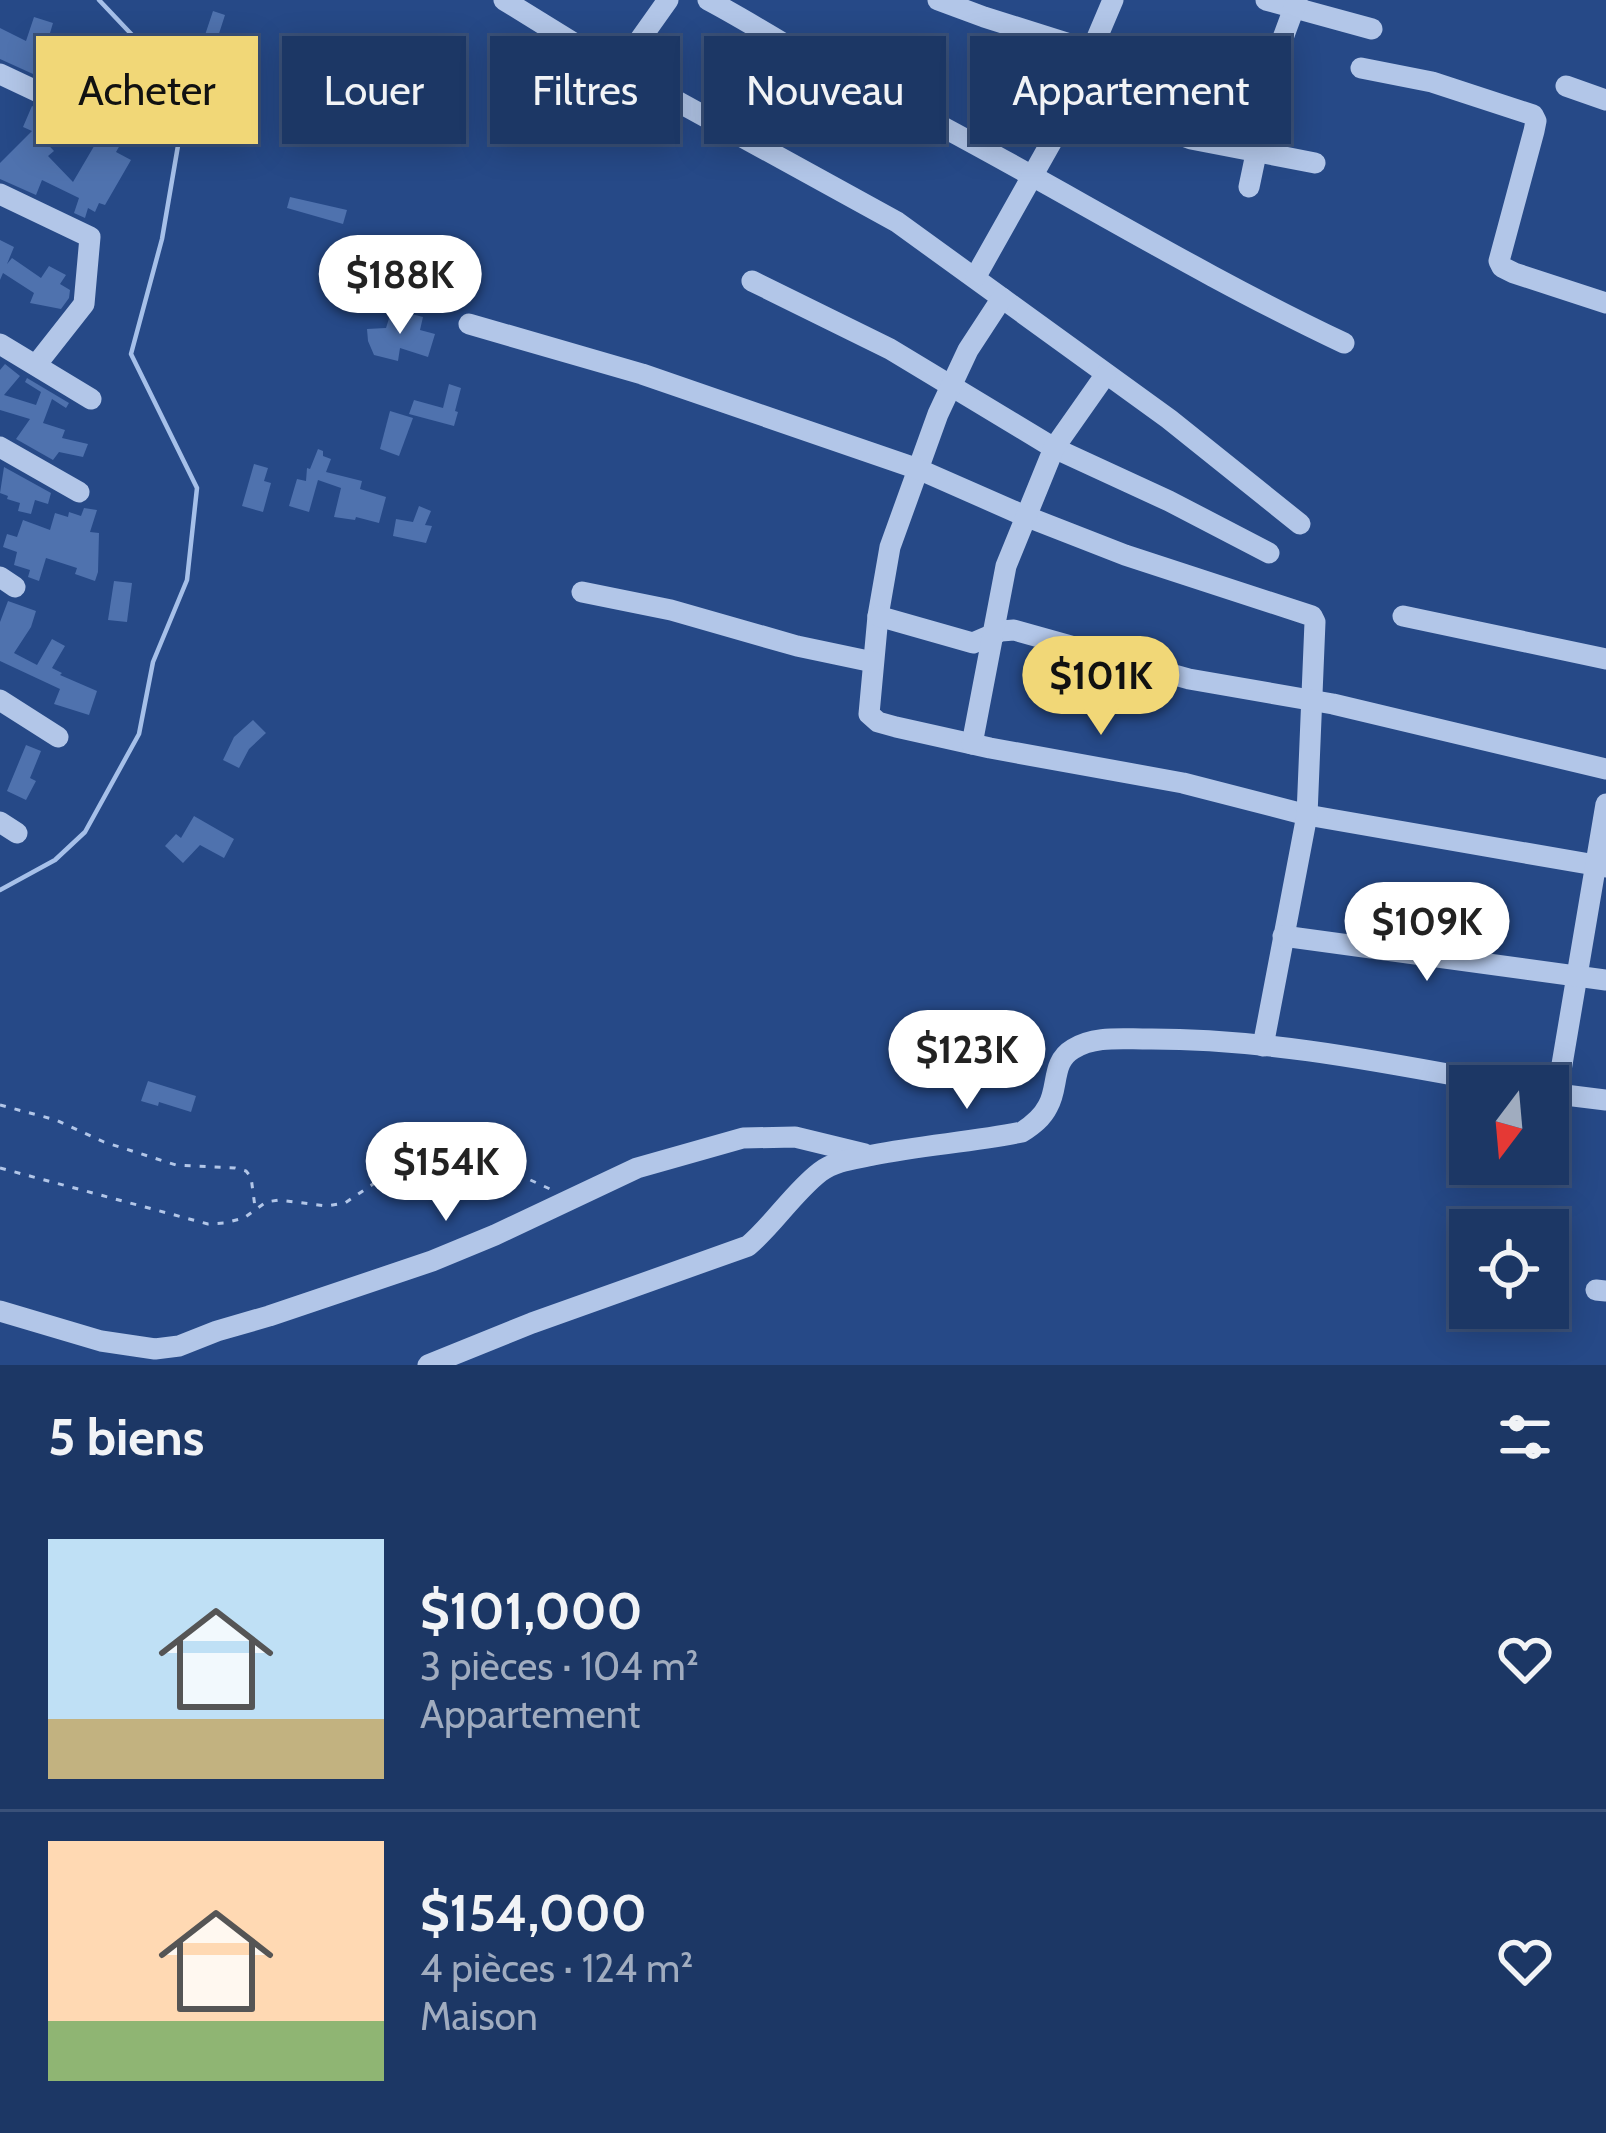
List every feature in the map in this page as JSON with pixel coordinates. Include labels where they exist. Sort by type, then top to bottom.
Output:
[{"type":"street","points":[[504,0],[564,36]]},
{"type":"street","points":[[642,36],[668,0]]},
{"type":"street","points":[[708,0],[1277,312],[1344,343]]},
{"type":"street","points":[[938,0],[1044,36]]},
{"type":"street","points":[[1098,36],[1113,0]]},
{"type":"street","points":[[1266,0],[1296,4],[1372,29]]},
{"type":"street","points":[[1249,187],[1277,54],[1296,4]]},
{"type":"street","points":[[1361,68],[1432,82],[1533,115],[1534,130],[1499,261],[1514,273],[1606,303]]},
{"type":"street","points":[[0,74],[36,91]]},
{"type":"street","points":[[1566,86],[1606,100]]},
{"type":"street","points":[[680,103],[897,222],[1169,419],[1300,524]]},
{"type":"street","points":[[976,276],[1049,144]]},
{"type":"street","points":[[1214,144],[1315,163]]},
{"type":"street","points":[[0,194],[90,237],[84,304],[36,365]]},
{"type":"street","points":[[752,281],[890,350],[1054,448],[1269,553]]},
{"type":"street","points":[[1001,298],[968,350],[928,437],[890,547],[869,714],[896,727],[1183,783],[1307,815],[1602,866]]},
{"type":"street","points":[[470,324],[642,374],[918,469],[1125,555],[1312,616],[1307,815],[1264,1046]]},
{"type":"street","points":[[0,344],[91,399]]},
{"type":"street","points":[[972,744],[1006,566],[1054,448],[1106,374]]},
{"type":"street","points":[[0,447],[79,492]]},
{"type":"street","points":[[582,592],[873,662]]},
{"type":"street","points":[[878,616],[973,643],[1013,630],[1189,679],[1312,700],[1606,770]]},
{"type":"street","points":[[1403,616],[1606,659]]},
{"type":"street","points":[[0,700],[58,737]]},
{"type":"street","points":[[1558,1065],[1602,866],[1606,804]]},
{"type":"street","points":[[1283,936],[1606,980]]},
{"type":"street","points":[[428,1365],[532,1322],[748,1246],[820,1172],[838,1162],[1022,1132],[1050,1104],[1058,1063],[1065,1054],[1095,1039],[1186,1039],[1264,1046],[1449,1076]]},
{"type":"street","points":[[1569,1095],[1606,1100]]},
{"type":"street","points":[[0,1311],[101,1341],[155,1349],[179,1346],[432,1261],[637,1168],[743,1138],[795,1137],[871,1156]]},
{"type":"path","points":[[0,1105],[56,1120],[104,1142],[176,1165],[246,1172],[251,1177],[255,1208]]},
{"type":"path","points":[[0,1168],[208,1224],[244,1218],[266,1202],[345,1203],[404,1169],[526,1178],[546,1185],[565,1202]]},
{"type":"building","points":[[213,11],[225,15],[218,36],[205,36]]},
{"type":"building","points":[[34,17],[53,23],[50,33],[59,36],[36,36],[36,75],[0,59],[0,28],[26,41]]},
{"type":"building","points":[[32,106],[36,108],[36,144],[47,144],[54,151],[48,156],[73,182],[95,144],[118,144],[116,152],[131,160],[105,205],[99,203],[95,212],[88,208],[85,218],[74,213],[79,198],[42,180],[36,195],[0,179],[0,163],[32,131],[23,127]]},
{"type":"building","points":[[290,197],[347,210],[343,224],[287,208]]},
{"type":"building","points":[[0,240],[14,247],[7,264],[12,258],[41,278],[49,266],[66,275],[60,284],[70,290],[69,298],[61,309],[30,303],[34,293],[3,273],[0,280]]},
{"type":"building","points":[[392,309],[423,317],[420,330],[435,334],[428,357],[400,348],[398,361],[374,355],[367,329],[386,328]]},
{"type":"building","points":[[5,364],[20,376],[4,395],[36,405],[41,392],[25,382],[27,378],[69,403],[66,408],[52,399],[43,423],[65,430],[62,438],[88,444],[83,457],[59,452],[53,460],[16,439],[30,419],[0,410],[0,370]]},
{"type":"building","points":[[449,384],[461,388],[454,426],[409,414],[414,400],[443,408]]},
{"type":"building","points":[[390,411],[413,418],[399,456],[380,449]]},
{"type":"building","points":[[318,449],[331,459],[326,472],[362,481],[360,489],[386,497],[379,523],[334,517],[341,488],[318,480],[309,512],[289,506],[297,479],[306,481],[307,468]]},
{"type":"building","points":[[254,464],[268,468],[264,481],[271,483],[263,512],[242,506]]},
{"type":"building","points":[[4,467],[51,493],[48,504],[35,500],[31,514],[18,511],[20,503],[0,493]]},
{"type":"building","points":[[419,506],[431,511],[425,525],[432,526],[426,543],[393,536],[396,519],[413,522]]},
{"type":"building","points":[[84,508],[97,510],[90,532],[99,533],[95,581],[75,574],[77,568],[46,558],[39,581],[28,577],[30,570],[14,565],[17,552],[3,547],[7,534],[17,537],[23,520],[50,530],[55,513],[81,516]]},
{"type":"building","points":[[114,581],[132,583],[127,622],[108,620]]},
{"type":"building","points":[[8,601],[36,611],[14,653],[37,665],[52,639],[65,646],[52,668],[97,691],[89,715],[54,704],[60,689],[0,661],[0,622]]},
{"type":"building","points":[[253,720],[266,733],[249,749],[239,768],[223,760],[234,737]]},
{"type":"building","points":[[26,745],[41,751],[30,778],[36,781],[26,800],[7,791]]},
{"type":"building","points":[[194,816],[234,839],[224,858],[200,845],[183,863],[165,846],[176,834],[181,838]]},
{"type":"building","points":[[148,1081],[196,1096],[191,1112],[141,1101]]},
{"type":"waterway","points":[[0,890],[55,860],[85,832],[139,734],[153,662],[187,580],[197,488],[131,354],[162,239],[187,93],[99,0]]}]
